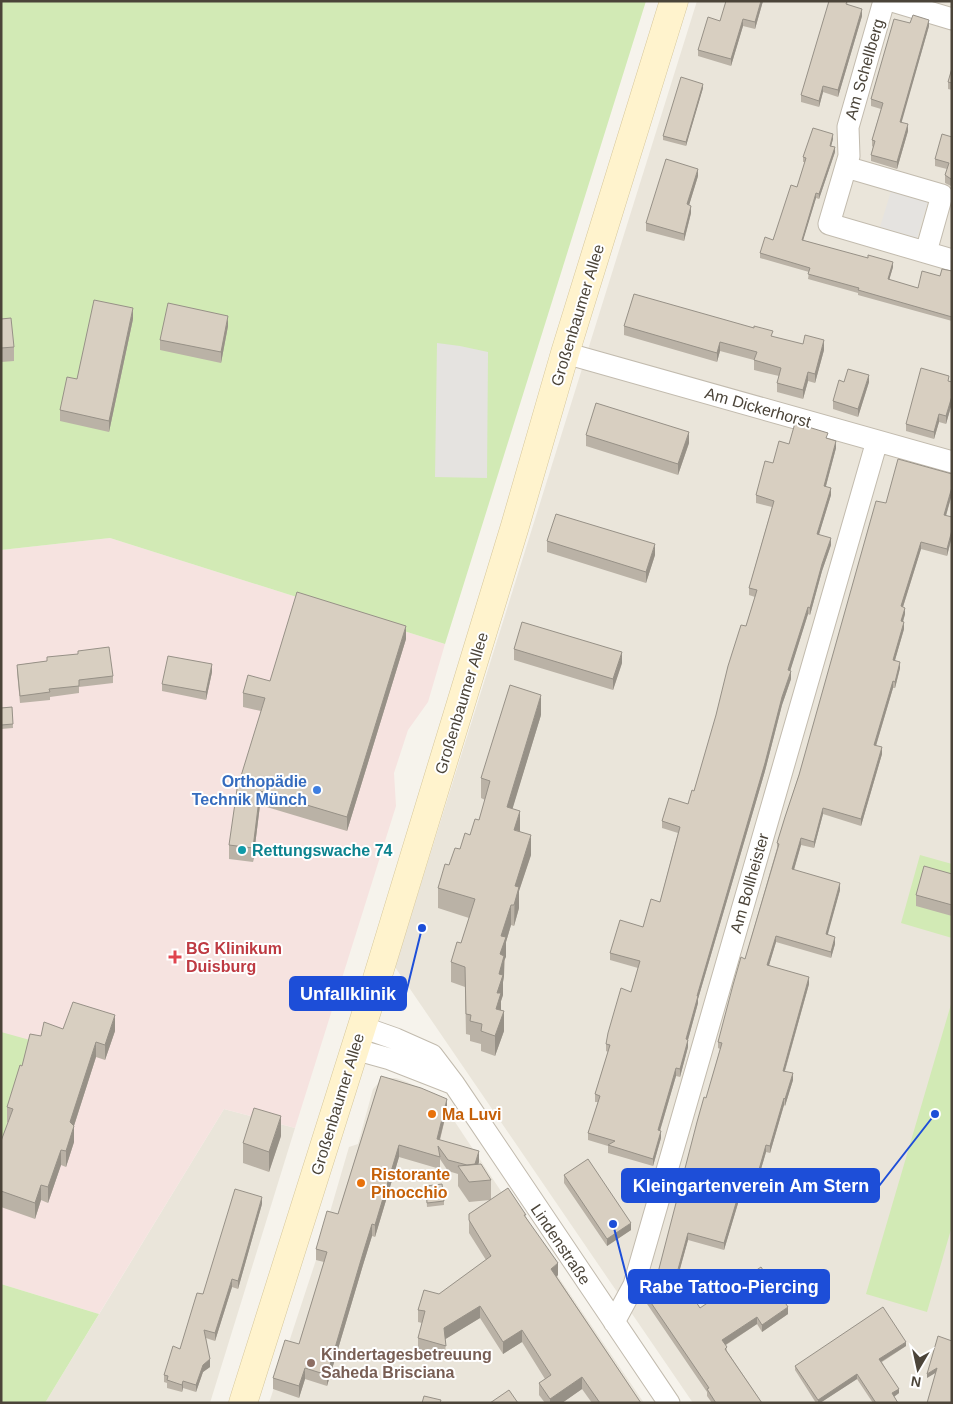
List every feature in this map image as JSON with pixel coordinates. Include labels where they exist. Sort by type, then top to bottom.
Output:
[{"type":"main road","name":"Großenbaumer Allee","points":[[242,1403],[358,1038],[489,611],[565,353],[674,1]]},
{"type":"street","name":"Am Schellberg","points":[[884,1],[848,127],[849,156],[829,224],[952,260]]},
{"type":"street","name":"Am Schellberg","points":[[892,1],[952,19]]},
{"type":"street","points":[[846,167],[942,196],[926,252]]},
{"type":"street","name":"Am Dickerhorst","points":[[565,353],[952,462]]},
{"type":"street","name":"Am Bollheister","points":[[614,1322],[634,1285],[876,441]]},
{"type":"street","name":"Lindenstraße","points":[[358,1038],[390,1059],[454,1084],[669,1403]]},
{"type":"shaded area","points":[[697,1],[952,1],[952,1403],[693,1403],[395,967]]},
{"type":"shaded area","points":[[891,191],[928,201],[917,238],[880,227]]},
{"type":"shaded area","points":[[437,343],[488,352],[487,478],[435,477]]},
{"type":"shaded area","name":"BG Klinikum Duisburg","points":[[110,538],[445,644],[428,702],[408,730],[394,773],[396,806],[295,1128],[224,1109],[99,1314],[1,1284],[1,550]]},
{"type":"shaded area","points":[[383,1078],[396,1078],[430,1093],[447,1110],[644,1403],[269,1403],[316,1260],[349,1147],[358,1144],[373,1089]]},
{"type":"shaded area","points":[[224,1109],[295,1128],[210,1403],[45,1403]]},
{"type":"green space","points":[[1,1],[646,1],[445,644],[110,538],[1,550]]},
{"type":"green space","points":[[920,855],[952,864],[952,938],[901,923]]},
{"type":"green space","points":[[952,1001],[952,1226],[927,1312],[866,1294]]},
{"type":"green space","points":[[1,1032],[30,1040],[7,1122],[5,1147],[1,1146]]},
{"type":"green space","points":[[1,1284],[99,1314],[45,1403],[1,1403]]},
{"type":"building","points":[[726,1],[761,1],[755,22],[743,19],[731,59],[698,50],[708,17],[720,21]]},
{"type":"building","points":[[829,1],[847,1],[846,4],[862,9],[838,90],[823,86],[819,101],[801,95]]},
{"type":"building","points":[[913,15],[929,20],[900,122],[908,124],[897,162],[871,155],[875,141],[872,140],[883,103],[871,99],[894,19],[910,23]]},
{"type":"building","points":[[952,68],[952,83],[948,82]]},
{"type":"building","points":[[681,77],[703,84],[686,142],[663,136]]},
{"type":"building","points":[[813,128],[833,134],[830,146],[835,147],[819,194],[816,193],[802,240],[868,258],[868,255],[893,262],[888,279],[918,288],[922,271],[940,276],[942,269],[952,271],[952,317],[808,274],[810,268],[760,253],[765,237],[773,240],[791,185],[797,187],[806,158],[803,157]]},
{"type":"building","points":[[942,134],[952,137],[952,180],[945,175],[949,163],[935,159]]},
{"type":"building","points":[[666,159],[698,169],[687,204],[691,206],[684,234],[646,223]]},
{"type":"building","points":[[634,294],[754,328],[754,326],[773,331],[771,336],[803,344],[805,335],[824,340],[815,374],[808,372],[803,390],[777,383],[781,368],[754,360],[757,352],[720,342],[717,353],[624,326]]},
{"type":"building","points":[[94,300],[133,308],[109,421],[60,410],[67,377],[77,379]]},
{"type":"building","points":[[168,303],[228,316],[221,352],[160,340]]},
{"type":"building","points":[[11,318],[14,347],[1,348],[1,319]]},
{"type":"building","points":[[921,368],[949,376],[948,381],[952,382],[952,396],[946,416],[939,414],[934,432],[906,424]]},
{"type":"building","points":[[848,369],[869,375],[858,409],[833,401],[839,380],[844,382]]},
{"type":"building","points":[[596,403],[689,432],[678,464],[586,435]]},
{"type":"building","points":[[795,423],[828,433],[826,438],[836,441],[824,486],[831,488],[817,534],[831,538],[810,608],[808,607],[788,670],[791,671],[697,996],[680,1069],[676,1068],[658,1130],[661,1131],[653,1159],[608,1145],[615,1141],[588,1133],[600,1096],[595,1094],[610,1045],[606,1044],[608,1033],[621,988],[631,992],[640,961],[610,953],[620,920],[643,927],[651,899],[660,902],[680,827],[662,821],[669,798],[688,804],[692,790],[694,791],[728,666],[741,625],[746,626],[757,590],[749,588],[774,501],[756,495],[765,461],[773,463],[779,441],[789,444]]},
{"type":"building","points":[[898,459],[952,474],[952,487],[944,515],[952,517],[952,530],[947,549],[921,542],[901,606],[905,608],[901,621],[904,622],[893,660],[900,662],[874,745],[882,747],[861,819],[823,808],[814,842],[801,838],[792,869],[840,883],[826,934],[835,937],[831,952],[776,936],[767,965],[809,977],[783,1071],[793,1073],[770,1146],[766,1145],[754,1187],[742,1183],[724,1243],[688,1233],[677,1273],[700,1308],[761,1267],[788,1307],[762,1325],[757,1317],[722,1340],[727,1347],[725,1349],[762,1403],[716,1403],[707,1389],[709,1388],[645,1294],[654,1288],[697,1122],[722,1043],[718,1042],[733,985],[741,957],[745,959],[779,844],[777,843],[799,775],[876,501],[886,503]]},
{"type":"building","points":[[556,514],[655,544],[646,572],[547,541]]},
{"type":"building","points":[[297,592],[406,626],[347,817],[260,791],[253,848],[229,845],[237,789],[265,698],[243,693],[248,675],[270,681]]},
{"type":"building","points":[[522,622],[622,652],[613,679],[514,649]]},
{"type":"building","points":[[109,647],[113,676],[79,680],[79,686],[49,689],[50,692],[20,696],[17,665],[47,661],[47,657],[78,654],[78,651]]},
{"type":"building","points":[[168,656],[212,664],[206,692],[162,684]]},
{"type":"building","points":[[510,685],[541,695],[507,807],[520,811],[514,830],[531,835],[515,886],[519,887],[514,905],[511,905],[501,936],[506,937],[500,954],[504,956],[499,974],[503,975],[497,993],[501,993],[496,1009],[504,1011],[495,1036],[481,1031],[482,1024],[470,1021],[471,1015],[466,1014],[465,967],[451,962],[457,942],[461,943],[475,899],[438,888],[445,864],[449,865],[455,848],[460,849],[465,833],[470,835],[475,819],[479,820],[490,781],[481,778]]},
{"type":"building","points":[[12,707],[13,724],[1,725],[1,708]]},
{"type":"building","points":[[924,866],[952,874],[952,905],[916,895]]},
{"type":"building","points":[[73,1002],[115,1015],[105,1045],[96,1042],[70,1122],[74,1126],[66,1151],[61,1150],[48,1187],[41,1185],[35,1203],[1,1191],[1,1141],[13,1109],[7,1107],[20,1065],[22,1066],[30,1034],[41,1036],[44,1022],[63,1029]]},
{"type":"building","points":[[381,1076],[421,1088],[447,1099],[437,1139],[479,1151],[475,1164],[467,1165],[448,1160],[438,1146],[440,1157],[399,1145],[375,1225],[372,1224],[327,1375],[305,1368],[299,1386],[273,1378],[285,1340],[299,1344],[327,1252],[316,1249],[327,1211],[338,1214]]},
{"type":"building","points":[[254,1108],[281,1116],[269,1152],[243,1143]]},
{"type":"building","points":[[588,1159],[631,1223],[607,1239],[564,1175]]},
{"type":"building","points":[[481,1164],[491,1180],[469,1182],[458,1166]]},
{"type":"building","points":[[442,1184],[444,1201],[427,1203],[426,1186]]},
{"type":"building","points":[[508,1188],[526,1215],[524,1215],[558,1263],[551,1269],[641,1403],[600,1403],[582,1377],[550,1399],[539,1383],[551,1375],[522,1330],[503,1342],[480,1306],[444,1328],[446,1346],[418,1338],[425,1311],[418,1310],[424,1290],[439,1294],[491,1256],[469,1220],[469,1214]]},
{"type":"building","points":[[235,1189],[262,1197],[238,1281],[232,1279],[215,1333],[204,1330],[210,1359],[203,1365],[196,1385],[183,1381],[182,1385],[167,1380],[168,1376],[164,1375],[173,1346],[180,1349],[197,1293],[203,1294]]},
{"type":"building","points":[[883,1307],[906,1342],[879,1359],[899,1389],[892,1393],[898,1403],[876,1403],[857,1374],[818,1400],[795,1366]]},
{"type":"building","points":[[938,1336],[952,1341],[952,1403],[927,1403],[937,1368],[927,1374]]},
{"type":"building","points":[[509,1390],[518,1403],[490,1403]]},
{"type":"building","points":[[424,1396],[441,1400],[440,1403],[422,1403]]},
{"type":"place","name":"Orthopädie Technik Münch","points":[[317,790]]},
{"type":"place","name":"Rettungswache 74","points":[[242,850]]},
{"type":"place","name":"Unfallklinik","points":[[422,928]]},
{"type":"place","name":"BG Klinikum Duisburg","points":[[175,957]]},
{"type":"place","name":"Ma Luvi","points":[[432,1114]]},
{"type":"place","name":"Kleingartenverein Am Stern","points":[[935,1114]]},
{"type":"place","name":"Ristorante Pinocchio","points":[[361,1183]]},
{"type":"place","name":"Rabe Tattoo-Piercing","points":[[613,1224]]},
{"type":"place","name":"Kindertagesbetreuung Saheda Brisciana","points":[[311,1363]]}]
